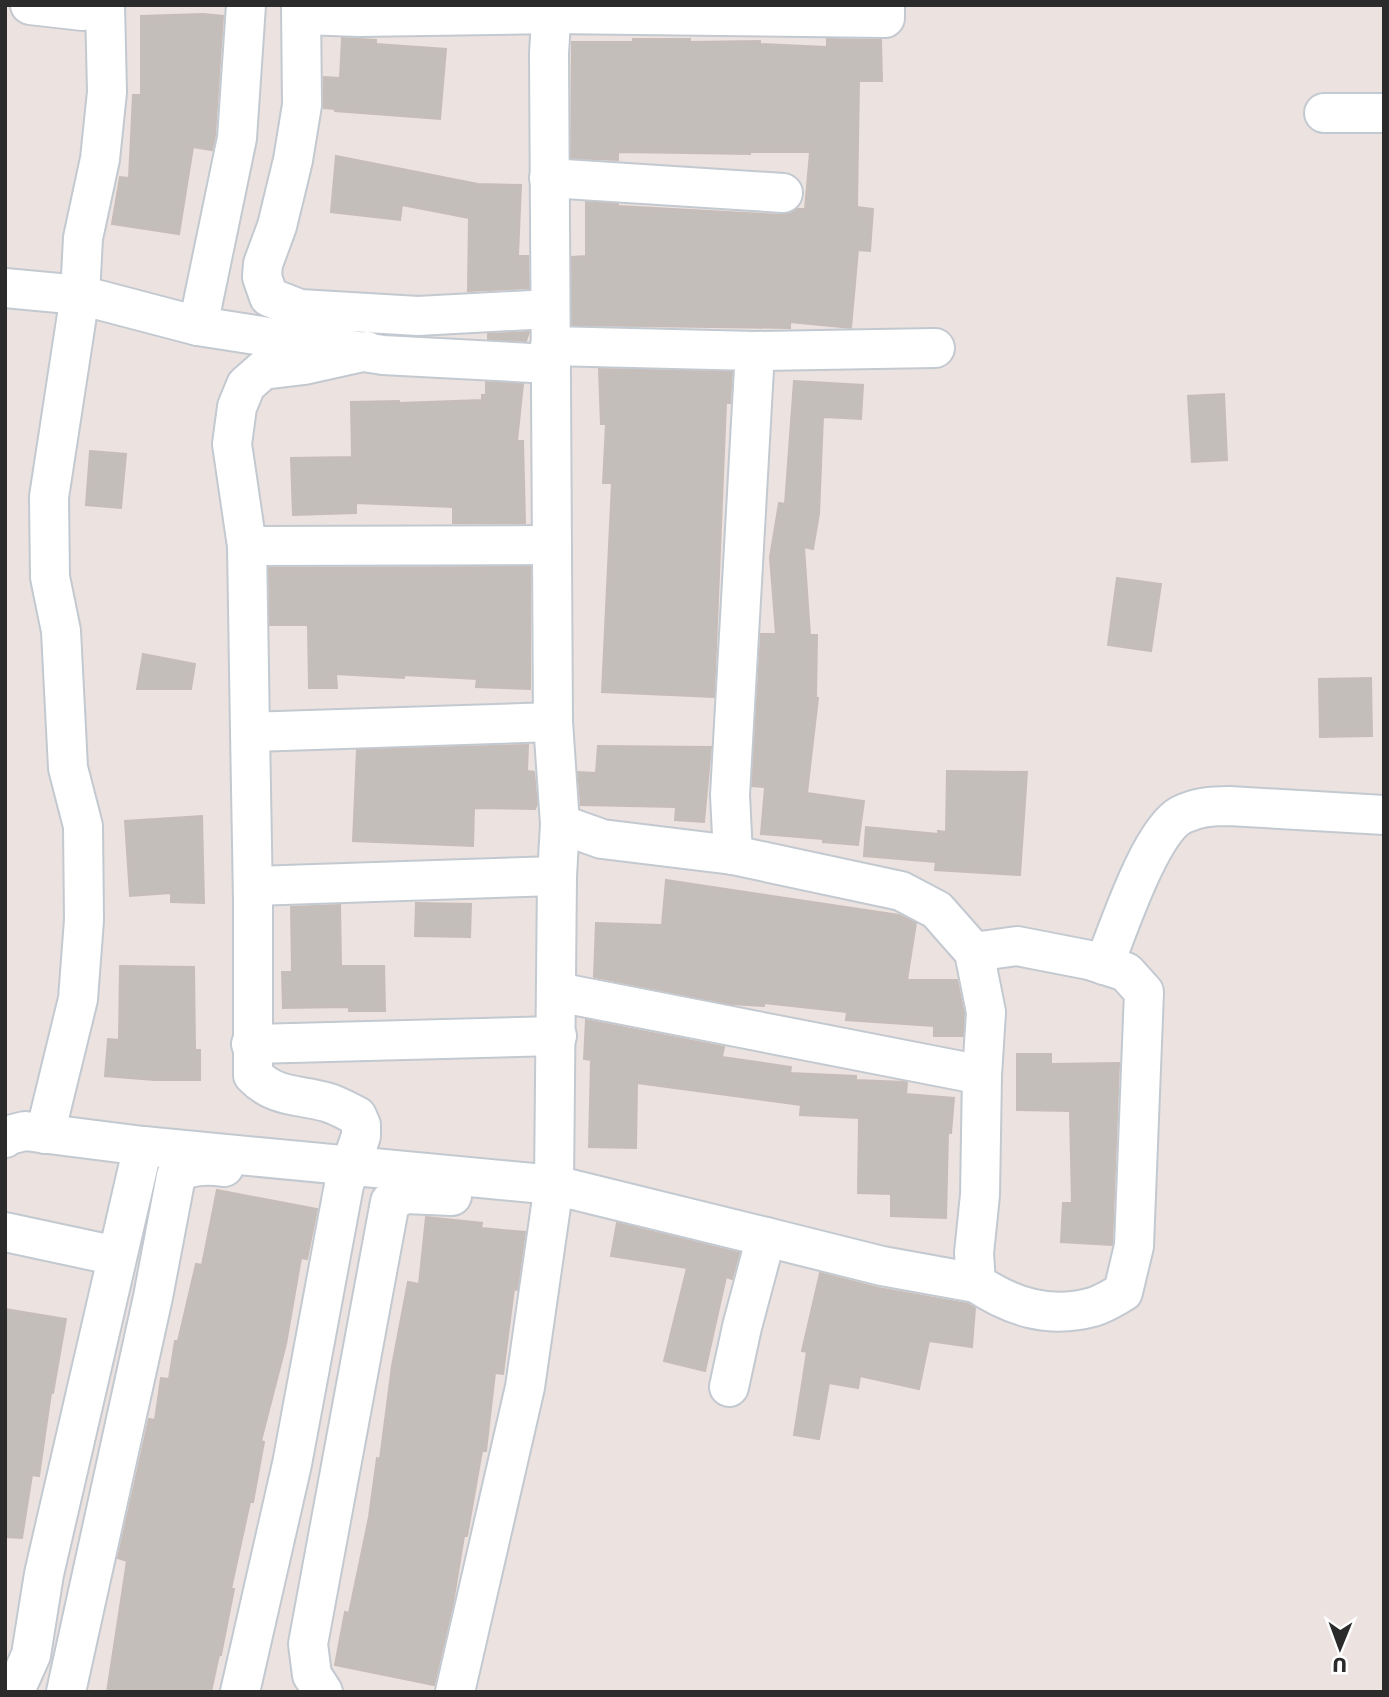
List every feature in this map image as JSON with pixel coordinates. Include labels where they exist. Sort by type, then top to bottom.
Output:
[{"type":"street","points":[[30,5],[94,8],[107,92],[100,159],[83,237],[80,295],[48,497],[50,577],[61,631],[68,768],[83,826],[84,920],[78,999],[45,1134]]},
{"type":"street","points":[[198,326],[237,138],[246,5]]},
{"type":"street","points":[[885,5],[885,18],[552,9],[359,17],[302,10],[302,104],[293,160],[277,226],[263,264],[262,277],[269,297],[300,309],[418,316],[550,340],[755,351],[936,348]]},
{"type":"street","points":[[455,1692],[525,1387],[553,1195],[560,824],[553,722],[549,178],[549,53],[552,9]]},
{"type":"street","points":[[1324,113],[1384,113]]},
{"type":"street","points":[[549,178],[783,193]]},
{"type":"street","points":[[5,288],[80,295],[198,326],[383,355],[550,340]]},
{"type":"street","points":[[240,1692],[292,1464],[348,1175],[361,1136],[361,1125],[357,1116],[327,1102],[279,1093],[263,1086],[253,1074],[253,886],[247,546],[232,444],[237,407],[246,385],[263,370],[304,365],[367,351]]},
{"type":"street","points":[[733,855],[730,795],[755,351]]},
{"type":"street","points":[[247,546],[552,545]]},
{"type":"street","points":[[250,732],[553,722]]},
{"type":"street","points":[[1104,965],[1151,853],[1166,828],[1180,816],[1204,807],[1229,806],[1384,816]]},
{"type":"street","points":[[560,824],[602,839],[733,855],[901,891],[937,910],[974,951],[986,1012],[980,1195],[974,1254],[976,1283]]},
{"type":"street","points":[[253,886],[557,876]]},
{"type":"street","points":[[66,1692],[153,1297],[176,1176],[180,1171],[191,1167],[219,1166],[348,1175],[553,1195],[766,1237],[882,1266],[976,1283],[1002,1300],[1044,1312],[1093,1307],[1123,1292],[1133,1246],[1144,992],[1126,972],[1104,965],[1017,946],[974,951]]},
{"type":"street","points":[[557,992],[982,1075]]},
{"type":"street","points":[[251,1044],[557,1037]]},
{"type":"street","points":[[5,1138],[25,1131],[348,1175]]},
{"type":"street","points":[[5,1691],[18,1684],[31,1655],[44,1574],[143,1146]]},
{"type":"street","points":[[323,1692],[312,1675],[308,1644],[390,1202],[405,1194],[553,1195]]},
{"type":"street","points":[[5,1232],[117,1256]]},
{"type":"street","points":[[729,1387],[766,1237]]},
{"type":"building","points":[[141,16],[223,16],[215,135],[212,150],[193,147],[179,234],[112,224],[120,177],[129,178],[133,95],[141,95]]},
{"type":"building","points":[[342,38],[376,40],[376,44],[446,49],[440,119],[324,108],[324,77],[340,78]]},
{"type":"building","points":[[633,39],[690,39],[690,42],[760,41],[760,44],[827,47],[827,39],[881,40],[882,81],[859,81],[857,207],[873,209],[870,251],[858,250],[851,328],[790,322],[790,328],[572,325],[572,257],[586,256],[586,202],[782,215],[805,209],[810,152],[618,152],[618,160],[571,158],[572,42],[633,42]]},
{"type":"building","points":[[336,156],[478,184],[521,185],[518,256],[528,256],[529,288],[468,291],[469,218],[402,205],[400,220],[331,212]]},
{"type":"building","points":[[529,332],[526,341],[488,339],[488,334]]},
{"type":"building","points":[[599,369],[732,372],[730,403],[726,403],[714,697],[602,692],[612,483],[603,483],[606,424],[601,424]]},
{"type":"building","points":[[794,381],[863,385],[861,419],[823,417],[819,514],[813,549],[804,547],[810,635],[817,635],[818,698],[807,793],[864,801],[858,845],[761,834],[765,787],[752,786],[761,634],[776,634],[770,557],[779,503],[785,504]]},
{"type":"building","points":[[486,382],[523,384],[517,441],[523,441],[525,523],[453,523],[453,507],[356,503],[356,513],[293,515],[291,458],[352,457],[351,402],[482,400],[482,395],[486,395]]},
{"type":"building","points":[[1224,394],[1227,460],[1192,462],[1188,396]]},
{"type":"building","points":[[90,451],[126,454],[121,508],[86,505]]},
{"type":"building","points":[[530,567],[530,689],[476,687],[477,679],[336,674],[337,688],[309,688],[308,625],[270,625],[269,568]]},
{"type":"building","points":[[1117,578],[1161,584],[1151,651],[1108,645]]},
{"type":"building","points":[[143,654],[195,664],[191,689],[137,689]]},
{"type":"building","points":[[1371,678],[1372,736],[1320,737],[1319,679]]},
{"type":"building","points":[[528,745],[527,771],[534,772],[537,804],[535,809],[474,808],[473,846],[353,841],[357,750]]},
{"type":"building","points":[[598,746],[711,747],[704,822],[675,820],[676,807],[581,805],[578,772],[596,773]]},
{"type":"building","points":[[947,771],[1027,772],[1020,875],[935,870],[936,862],[864,856],[866,827],[938,834],[938,831],[946,832]]},
{"type":"building","points":[[202,816],[204,903],[171,902],[171,893],[130,896],[125,821]]},
{"type":"building","points":[[666,880],[899,915],[916,923],[907,980],[957,980],[964,1013],[963,1036],[934,1036],[934,1026],[846,1020],[847,1012],[764,1003],[764,1006],[730,1004],[594,977],[596,923],[662,925]]},
{"type":"building","points":[[416,903],[471,904],[470,937],[415,936]]},
{"type":"building","points":[[340,905],[341,966],[384,966],[385,1011],[349,1011],[349,1007],[283,1008],[282,972],[292,972],[291,907]]},
{"type":"building","points":[[120,966],[194,967],[195,1050],[200,1050],[200,1080],[105,1076],[108,1039],[119,1040]]},
{"type":"building","points":[[586,1020],[724,1047],[722,1057],[791,1067],[790,1073],[856,1076],[856,1080],[905,1082],[906,1094],[954,1098],[951,1133],[948,1133],[946,1218],[891,1216],[891,1194],[858,1193],[859,1118],[800,1115],[801,1105],[637,1083],[636,1148],[589,1147],[591,1060],[584,1059]]},
{"type":"building","points":[[1017,1054],[1051,1054],[1051,1064],[1119,1063],[1112,1245],[1061,1242],[1063,1203],[1072,1203],[1070,1111],[1017,1110]]},
{"type":"building","points":[[217,1190],[317,1209],[307,1259],[301,1258],[286,1344],[261,1441],[264,1442],[253,1502],[250,1502],[231,1589],[234,1589],[221,1655],[211,1692],[107,1692],[127,1561],[118,1558],[149,1419],[155,1420],[161,1378],[169,1379],[175,1341],[178,1341],[196,1264],[202,1265]]},
{"type":"building","points":[[426,1217],[482,1223],[481,1228],[525,1232],[517,1290],[514,1289],[503,1374],[495,1373],[486,1451],[482,1451],[467,1536],[464,1536],[453,1603],[434,1685],[335,1665],[345,1612],[349,1613],[369,1517],[408,1282],[419,1284]]},
{"type":"building","points":[[617,1223],[739,1253],[732,1279],[726,1277],[705,1371],[664,1361],[687,1268],[611,1256]]},
{"type":"building","points":[[820,1273],[878,1288],[968,1304],[975,1308],[972,1347],[929,1341],[919,1389],[860,1376],[858,1388],[829,1383],[819,1439],[794,1435],[807,1352],[802,1351]]},
{"type":"building","points":[[5,1309],[66,1319],[51,1393],[39,1476],[32,1475],[22,1538],[5,1537]]}]
